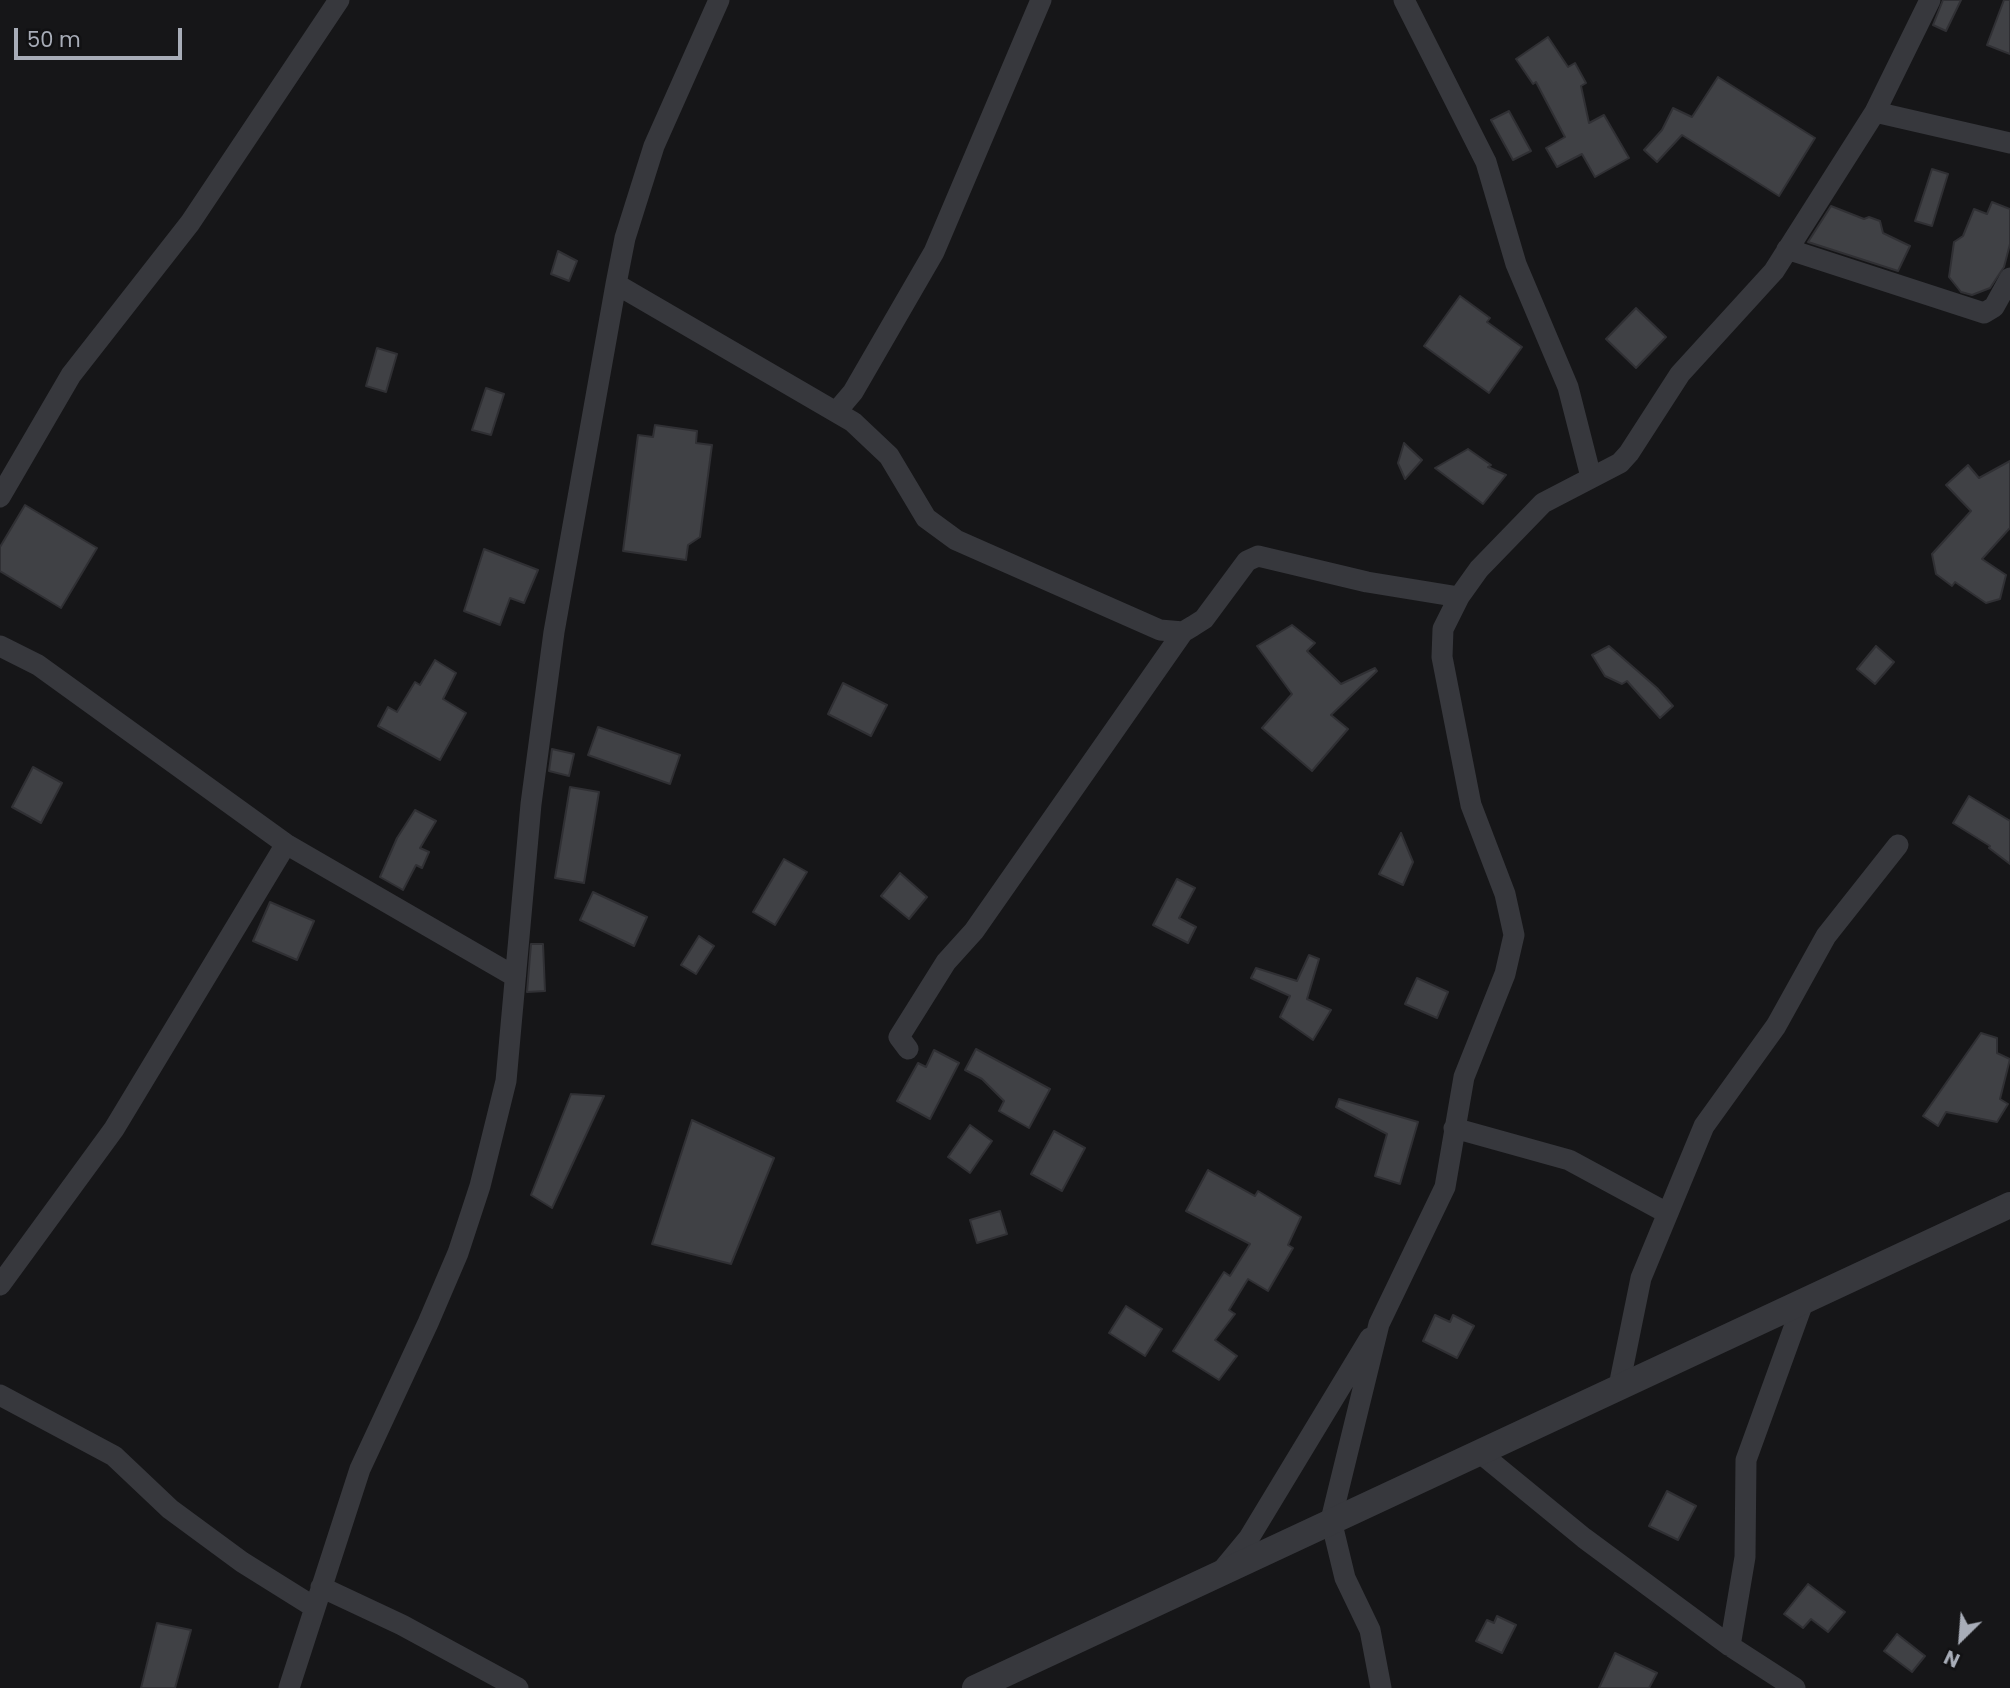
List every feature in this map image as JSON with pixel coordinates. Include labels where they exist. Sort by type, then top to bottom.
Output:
[{"type":"street","points":[[0,497],[71,375],[190,223],[339,0]]},
{"type":"street","points":[[289,1688],[360,1469],[438,1300],[480,1186],[506,1081],[531,804],[554,632],[625,238],[654,146],[719,0]]},
{"type":"street","points":[[836,412],[853,392],[934,252],[1041,0]]},
{"type":"street","points":[[1404,0],[1486,162],[1516,264],[1568,387],[1591,477]]},
{"type":"street","points":[[1220,1573],[1249,1538],[1379,1324],[1445,1187],[1464,1077],[1505,974],[1514,935],[1505,894],[1471,805],[1442,657],[1443,629],[1459,597],[1479,569],[1543,503],[1620,463],[1633,448],[1680,374],[1760,289],[1875,112],[1930,0]]},
{"type":"street","points":[[1875,112],[2010,143]]},
{"type":"street","points":[[1787,249],[1984,313],[1994,307],[2010,278]]},
{"type":"street","points":[[616,284],[853,422],[889,456],[926,518],[956,540],[1160,630],[1183,632]]},
{"type":"street","points":[[908,1049],[899,1037],[946,962],[974,931],[1183,632],[1204,619],[1247,561],[1258,556],[1367,582],[1459,597]]},
{"type":"street","points":[[0,646],[38,665],[286,844],[514,976]]},
{"type":"street","points":[[0,1285],[114,1129],[286,844]]},
{"type":"street","points":[[1619,1387],[1641,1278],[1704,1126],[1776,1026],[1826,936],[1898,845]]},
{"type":"street","points":[[1454,1128],[1569,1160],[1667,1213]]},
{"type":"street","points":[[975,1688],[2010,1205]]},
{"type":"street","points":[[1730,1646],[1745,1557],[1746,1460],[1804,1300]]},
{"type":"street","points":[[1379,1324],[1331,1520],[1345,1578],[1370,1630],[1381,1688]]},
{"type":"street","points":[[0,1395],[114,1456],[170,1509],[242,1562],[318,1597],[402,1625],[519,1688]]},
{"type":"street","points":[[1479,1452],[1584,1538],[1730,1646],[1795,1688]]},
{"type":"building","points":[[1943,0],[1961,0],[1946,31],[1933,25]]},
{"type":"building","points":[[2004,0],[2010,0],[2010,54],[1987,45]]},
{"type":"building","points":[[1548,37],[1568,67],[1575,63],[1586,83],[1581,86],[1589,123],[1604,115],[1629,158],[1595,177],[1582,154],[1557,167],[1546,148],[1565,137],[1536,82],[1533,84],[1516,59]]},
{"type":"building","points":[[1718,77],[1815,138],[1779,196],[1682,135],[1657,162],[1644,150],[1662,130],[1673,108],[1692,117]]},
{"type":"building","points":[[1509,111],[1531,151],[1513,160],[1491,120]]},
{"type":"building","points":[[1932,169],[1948,174],[1932,226],[1915,221]]},
{"type":"building","points":[[1992,202],[2010,209],[2010,244],[2004,267],[1990,288],[1972,295],[1961,292],[1949,277],[1954,242],[1963,236],[1974,209],[1987,214]]},
{"type":"building","points":[[1831,206],[1864,219],[1869,217],[1880,221],[1883,233],[1910,246],[1898,271],[1808,242]]},
{"type":"building","points":[[558,251],[577,261],[569,281],[551,274]]},
{"type":"building","points":[[1460,296],[1490,318],[1487,322],[1522,347],[1489,393],[1424,346]]},
{"type":"building","points":[[1636,308],[1666,337],[1636,368],[1606,339]]},
{"type":"building","points":[[377,348],[397,354],[386,392],[366,386]]},
{"type":"building","points":[[486,388],[504,394],[491,435],[472,430]]},
{"type":"building","points":[[655,425],[697,431],[696,443],[712,445],[700,537],[688,545],[686,560],[623,551],[638,435],[653,437]]},
{"type":"building","points":[[1404,443],[1422,460],[1405,479],[1398,463]]},
{"type":"building","points":[[1468,449],[1491,465],[1488,467],[1506,475],[1483,504],[1435,468]]},
{"type":"building","points":[[2010,461],[2010,528],[1982,559],[2006,575],[2000,599],[1986,603],[1955,582],[1952,586],[1936,574],[1932,554],[1971,511],[1946,485],[1968,465],[1979,478]]},
{"type":"building","points":[[25,505],[97,548],[61,608],[0,571],[0,547]]},
{"type":"building","points":[[484,549],[538,570],[524,603],[510,598],[500,625],[464,611]]},
{"type":"building","points":[[1292,625],[1315,643],[1307,651],[1341,684],[1375,668],[1377,671],[1331,715],[1348,729],[1312,771],[1262,728],[1292,694],[1257,646]]},
{"type":"building","points":[[1609,646],[1657,688],[1673,706],[1660,718],[1627,681],[1622,684],[1605,676],[1592,655]]},
{"type":"building","points":[[1876,646],[1894,662],[1875,684],[1857,669]]},
{"type":"building","points":[[435,660],[456,673],[443,699],[466,713],[440,760],[378,726],[388,707],[397,712],[415,682],[420,685]]},
{"type":"building","points":[[843,683],[887,705],[871,736],[828,714]]},
{"type":"building","points":[[598,727],[680,755],[670,784],[588,755]]},
{"type":"building","points":[[552,749],[574,754],[569,776],[549,771]]},
{"type":"building","points":[[33,767],[62,783],[41,823],[12,807]]},
{"type":"building","points":[[570,787],[599,792],[584,883],[555,878]]},
{"type":"building","points":[[1969,796],[2010,821],[2010,864],[1989,848],[1990,846],[1953,823]]},
{"type":"building","points":[[415,810],[436,821],[420,848],[429,852],[422,868],[416,865],[403,890],[380,877],[397,838]]},
{"type":"building","points":[[1401,833],[1413,862],[1403,885],[1379,874]]},
{"type":"building","points":[[784,859],[807,872],[775,925],[753,912]]},
{"type":"building","points":[[900,873],[927,897],[909,919],[881,896]]},
{"type":"building","points":[[1177,879],[1195,888],[1179,918],[1196,927],[1188,943],[1153,925]]},
{"type":"building","points":[[593,892],[647,917],[634,946],[580,920]]},
{"type":"building","points":[[270,902],[314,921],[297,960],[253,941]]},
{"type":"building","points":[[699,936],[714,946],[696,974],[681,965]]},
{"type":"building","points":[[531,944],[543,944],[545,991],[527,992]]},
{"type":"building","points":[[1309,955],[1319,959],[1307,999],[1331,1010],[1313,1040],[1280,1017],[1290,996],[1251,978],[1256,968],[1297,981]]},
{"type":"building","points":[[1417,978],[1448,992],[1437,1018],[1405,1004]]},
{"type":"building","points":[[1981,1033],[1997,1038],[1997,1053],[2010,1059],[2000,1099],[2008,1104],[1997,1122],[1946,1112],[1938,1126],[1923,1116]]},
{"type":"building","points":[[976,1049],[1050,1089],[1029,1128],[999,1111],[1004,1101],[982,1079],[965,1070]]},
{"type":"building","points":[[934,1050],[959,1063],[930,1119],[897,1101],[918,1063],[926,1067]]},
{"type":"building","points":[[571,1094],[604,1096],[552,1208],[531,1195]]},
{"type":"building","points":[[1339,1099],[1418,1122],[1400,1184],[1375,1176],[1387,1134],[1336,1107]]},
{"type":"building","points":[[692,1120],[774,1158],[731,1264],[652,1244]]},
{"type":"building","points":[[970,1125],[992,1141],[970,1173],[948,1157]]},
{"type":"building","points":[[1054,1131],[1085,1148],[1062,1191],[1031,1174]]},
{"type":"building","points":[[1208,1170],[1255,1196],[1258,1191],[1301,1217],[1288,1245],[1293,1248],[1268,1291],[1248,1279],[1229,1310],[1235,1314],[1215,1340],[1237,1356],[1219,1380],[1173,1351],[1224,1272],[1230,1276],[1250,1244],[1186,1211]]},
{"type":"building","points":[[1000,1211],[1007,1234],[977,1243],[970,1220]]},
{"type":"building","points":[[1126,1306],[1162,1329],[1145,1356],[1109,1333]]},
{"type":"building","points":[[1435,1315],[1450,1322],[1453,1315],[1474,1326],[1457,1358],[1423,1341]]},
{"type":"building","points":[[1667,1491],[1696,1506],[1678,1540],[1649,1526]]},
{"type":"building","points":[[1808,1584],[1845,1612],[1828,1632],[1811,1619],[1803,1628],[1784,1614]]},
{"type":"building","points":[[1497,1616],[1516,1625],[1502,1653],[1476,1641],[1487,1620],[1494,1623]]},
{"type":"building","points":[[157,1623],[191,1630],[175,1688],[141,1688]]},
{"type":"building","points":[[1897,1634],[1925,1656],[1912,1672],[1884,1651]]},
{"type":"building","points":[[1615,1653],[1657,1673],[1649,1688],[1599,1688]]}]
